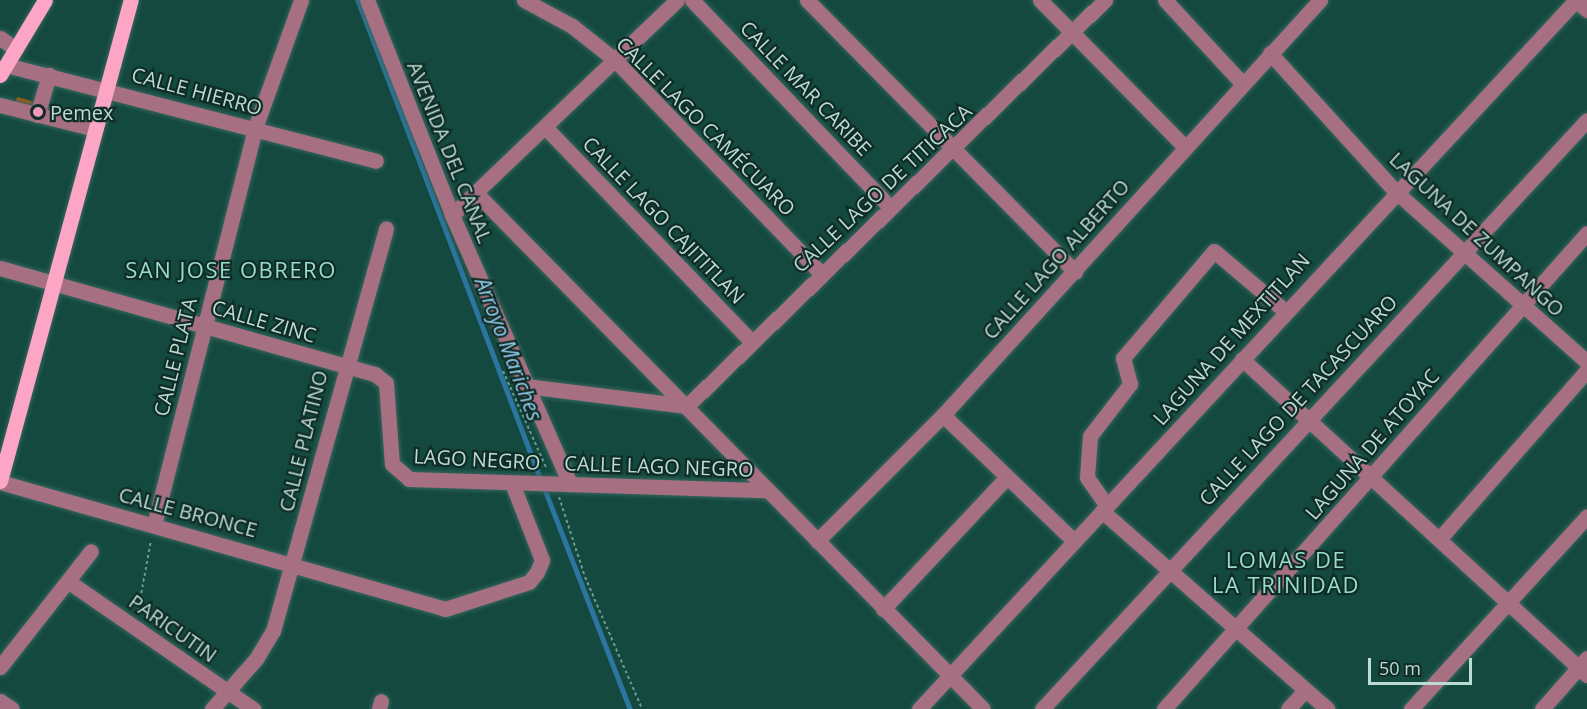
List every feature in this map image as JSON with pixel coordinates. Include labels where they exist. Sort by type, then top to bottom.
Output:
[{"type":"main road","points":[[3,70],[45,0]]},
{"type":"main road","points":[[0,482],[131,0]]},
{"type":"street","name":"CALLE PLATA","points":[[154,525],[255,128],[301,0]]},
{"type":"street","name":"AVENIDA DEL CANAL","points":[[367,0],[452,215],[570,484]]},
{"type":"street","name":"CALLE LAGO CAMÉCUARO","points":[[524,0],[572,26],[615,60],[820,272]]},
{"type":"street","points":[[452,215],[546,128],[677,0]]},
{"type":"street","name":"CALLE MAR CARIBE","points":[[692,0],[889,206]]},
{"type":"street","points":[[807,0],[1075,272]]},
{"type":"street","points":[[1041,0],[1184,147]]},
{"type":"street","name":"CALLE LAGO DE TITICACA","points":[[687,406],[820,272],[889,206],[956,149],[1105,0]]},
{"type":"street","points":[[1165,0],[1241,82]]},
{"type":"street","name":"CALLE LAGO ALBERTO","points":[[817,541],[943,415],[1075,272],[1241,82],[1320,0]]},
{"type":"street","points":[[1575,0],[1587,10]]},
{"type":"street","name":"LAGUNA DE MEXTITLAN","points":[[919,709],[1395,191],[1575,0]]},
{"type":"street","points":[[0,38],[16,49]]},
{"type":"street","name":"LAGUNA DE ZUMPANGO","points":[[1270,53],[1395,191],[1461,253],[1587,362]]},
{"type":"street","name":"CALLE HIERRO","points":[[3,70],[49,75],[376,161]]},
{"type":"street","points":[[37,115],[49,75]]},
{"type":"street","points":[[0,105],[95,129]]},
{"type":"street","name":"CALLE LAGO DE TACASCUARO","points":[[1042,709],[1461,253],[1587,120]]},
{"type":"street","name":"CALLE LAGO CAJITITLAN","points":[[546,128],[752,342]]},
{"type":"street","points":[[476,193],[983,709]]},
{"type":"street","name":"CALLE PLATINO","points":[[212,709],[265,646],[294,562],[344,365],[386,229]]},
{"type":"street","name":"LAGUNA DE ATOYAC","points":[[1164,709],[1237,631],[1587,233]]},
{"type":"street","points":[[1285,311],[1214,251],[1123,358],[1130,384],[1090,436],[1087,477],[1105,508],[1170,571],[1327,709]]},
{"type":"street","name":"CALLE ZINC","points":[[0,268],[344,365]]},
{"type":"street","points":[[1242,359],[1307,422],[1441,537],[1510,604],[1584,667],[1542,709]]},
{"type":"street","name":"LAGO NEGRO","points":[[344,365],[386,382],[392,464],[402,476],[550,484]]},
{"type":"street","points":[[1441,537],[1587,370]]},
{"type":"street","points":[[526,386],[687,406]]},
{"type":"street","points":[[943,415],[1074,541]]},
{"type":"street","points":[[883,609],[1007,477]]},
{"type":"street","name":"CALLE BRONCE","points":[[0,482],[294,562],[364,586],[445,609],[529,582],[542,560],[512,483]]},
{"type":"street","name":"CALLE LAGO NEGRO","points":[[550,484],[766,490]]},
{"type":"street","points":[[1411,709],[1510,604],[1587,516]]},
{"type":"street","points":[[0,667],[69,582],[91,550]]},
{"type":"street","name":"PARICUTIN","points":[[69,582],[253,709]]},
{"type":"street","points":[[1288,709],[1305,690]]},
{"type":"street","points":[[0,701],[12,709]]},
{"type":"path","points":[[135,626],[154,525]]},
{"type":"building","name":"Pemex","points":[[17,97],[64,110],[60,126],[13,113]]},
{"type":"waterway","name":"Arroyo Mariches","points":[[358,0],[541,480]]},
{"type":"waterway","name":"Arroyo Mariches","points":[[544,487],[630,709]]},
{"type":"place","name":"Pemex","points":[[38,112]]},
{"type":"district","name":"SAN JOSE OBRERO","points":[[231,270]]},
{"type":"district","name":"LOMAS DE LA TRINIDAD","points":[[1286,572]]}]
